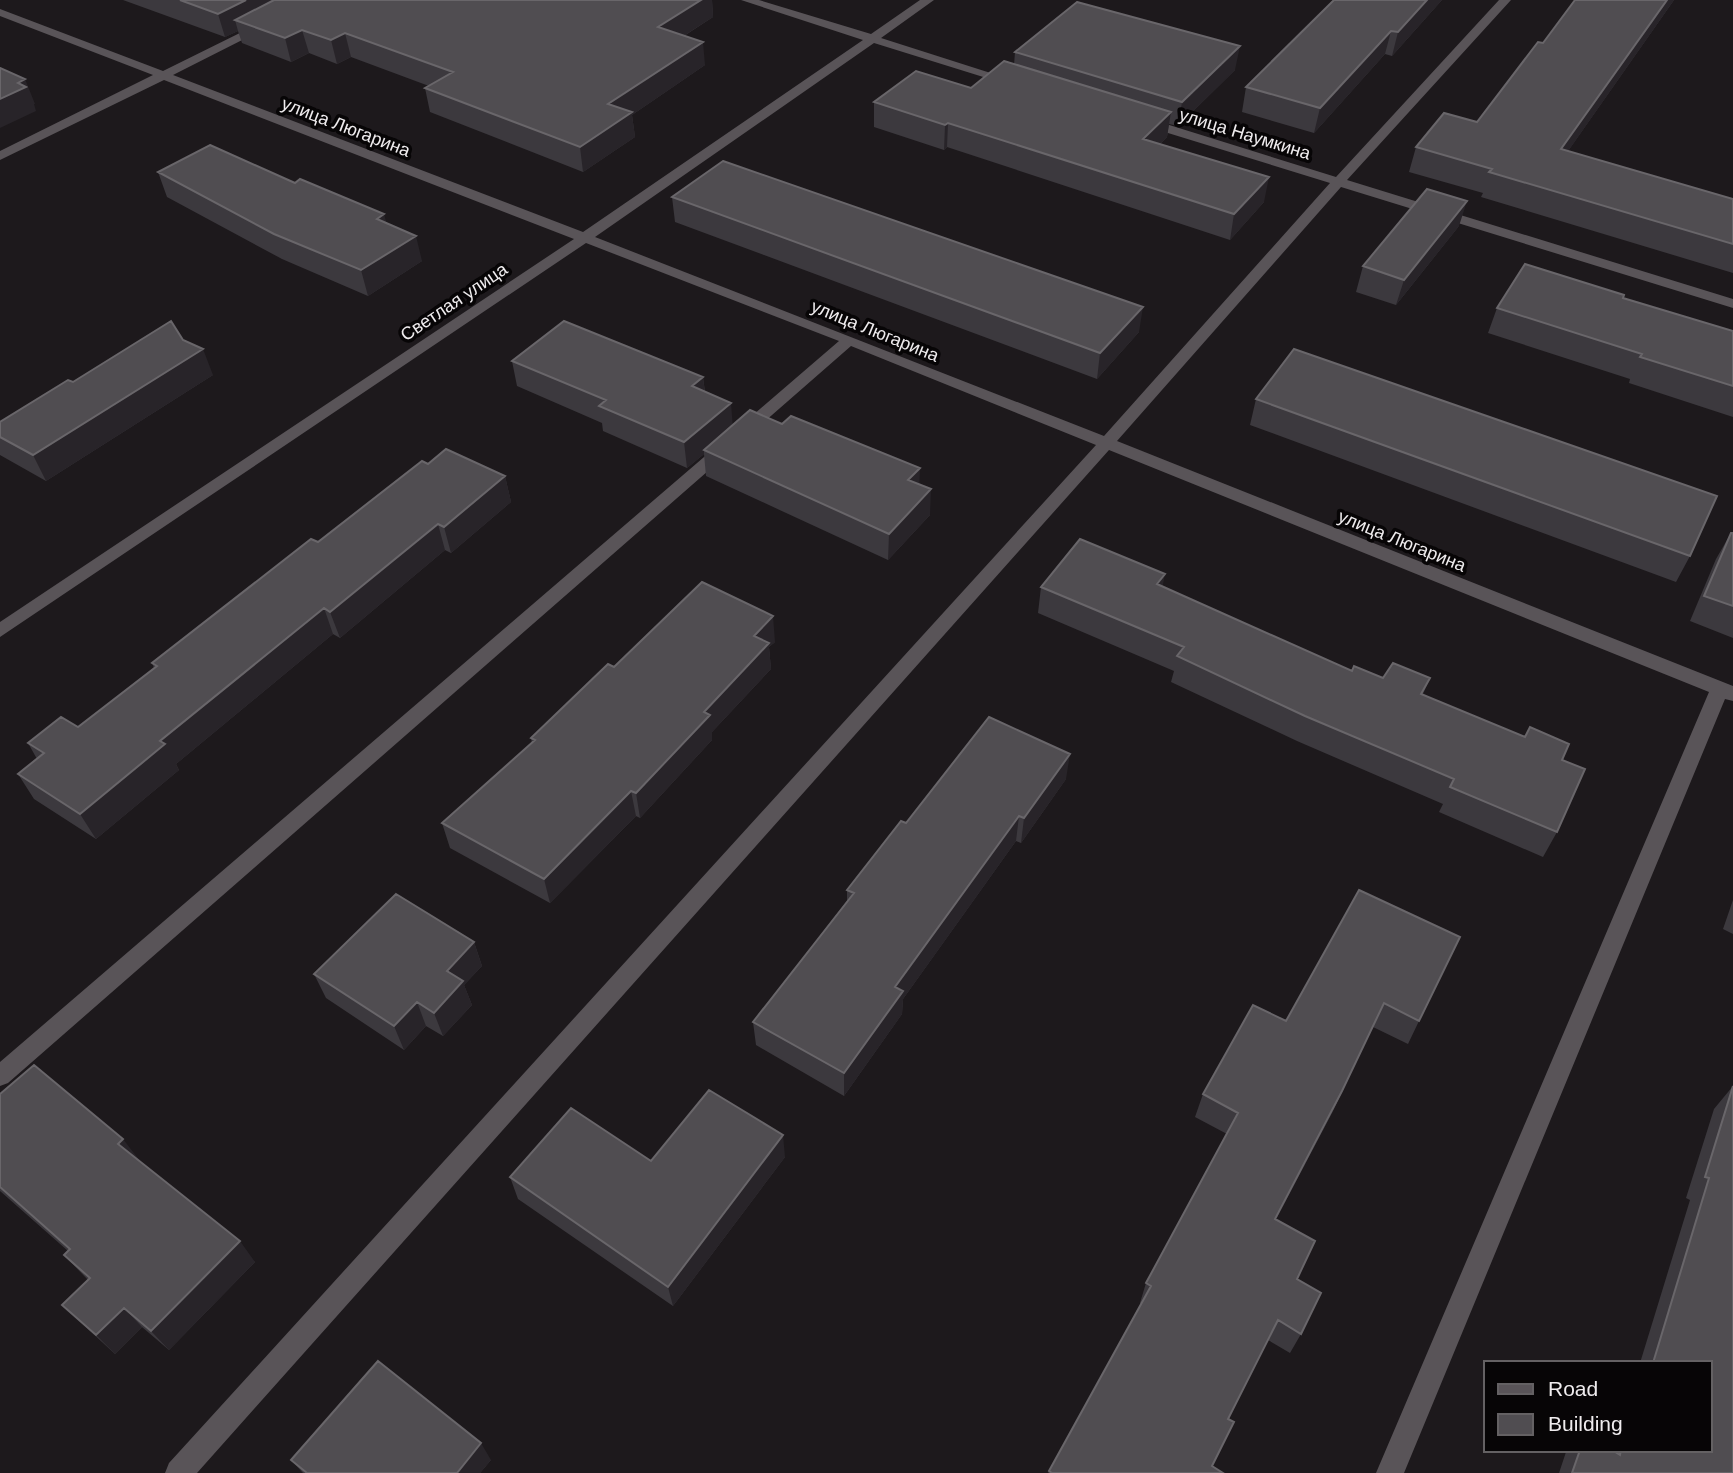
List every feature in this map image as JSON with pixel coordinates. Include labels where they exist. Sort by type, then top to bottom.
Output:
[{"type":"street","points":[[747,0],[1031,88]]},
{"type":"street","name":"Светлая улица","points":[[0,631],[583,239],[928,0]]},
{"type":"street","points":[[179,1473],[1106,444],[1339,181],[1505,0]]},
{"type":"street","name":"улица Люгарина","points":[[0,12],[849,340],[1726,691]]},
{"type":"street","points":[[0,156],[280,18]]},
{"type":"street","name":"улица Наумкина","points":[[1138,120],[1733,304]]},
{"type":"street","points":[[0,1076],[849,340]]},
{"type":"street","points":[[1391,1473],[1726,691]]},
{"type":"building","points":[[180,0],[246,0],[218,14]]},
{"type":"building","points":[[274,0],[701,0],[658,27],[703,42],[608,104],[632,112],[580,147],[425,88],[453,72],[345,33],[331,40],[302,30],[285,38],[235,20]]},
{"type":"building","points":[[1334,0],[1427,0],[1398,32],[1391,31],[1320,108],[1246,87]]},
{"type":"building","points":[[1575,0],[1667,0],[1561,149],[1733,199],[1733,244],[1489,172],[1492,169],[1416,147],[1444,113],[1477,122],[1538,42],[1543,43]]},
{"type":"building","points":[[1077,2],[1240,46],[1182,102],[1015,52]]},
{"type":"building","points":[[1004,61],[1171,112],[1143,139],[1269,177],[1234,214],[874,102],[916,71],[971,88]]},
{"type":"building","points":[[0,68],[25,79],[18,83],[26,87],[0,99]]},
{"type":"building","points":[[210,145],[295,183],[300,179],[384,214],[377,219],[416,236],[361,270],[274,234],[158,172]]},
{"type":"building","points":[[723,161],[1143,307],[1100,353],[672,197]]},
{"type":"building","points":[[1427,189],[1467,201],[1404,280],[1363,266]]},
{"type":"building","points":[[1525,264],[1624,295],[1623,298],[1733,331],[1733,386],[1497,308]]},
{"type":"building","points":[[171,321],[183,340],[203,349],[33,455],[0,437],[0,422],[68,380],[73,382]]},
{"type":"building","points":[[564,321],[703,377],[692,386],[731,403],[684,442],[599,406],[606,400],[512,361]]},
{"type":"building","points":[[1294,349],[1717,496],[1690,556],[1256,399]]},
{"type":"building","points":[[750,410],[782,424],[791,416],[920,468],[908,480],[931,489],[889,534],[704,450]]},
{"type":"building","points":[[446,449],[505,476],[444,527],[438,524],[330,612],[324,608],[160,741],[165,744],[80,814],[18,774],[44,753],[28,743],[61,717],[78,727],[157,666],[152,663],[311,539],[318,542],[422,461],[428,464]]},
{"type":"building","points":[[1733,533],[1733,606],[1704,596]]},
{"type":"building","points":[[1080,539],[1165,574],[1157,584],[1352,671],[1354,666],[1383,678],[1393,663],[1430,678],[1421,694],[1525,737],[1530,727],[1569,744],[1562,760],[1585,769],[1557,832],[1450,787],[1454,779],[1305,716],[1177,656],[1184,647],[1041,587]]},
{"type":"building","points":[[702,582],[773,616],[754,636],[769,643],[704,712],[710,715],[636,793],[631,791],[544,879],[442,823],[535,740],[531,738],[608,664],[614,667]]},
{"type":"building","points":[[989,717],[1070,754],[1024,818],[1019,816],[895,987],[903,991],[844,1073],[753,1022],[854,893],[847,890],[901,821],[906,823]]},
{"type":"building","points":[[1359,890],[1460,937],[1419,1021],[1384,1003],[1342,1091],[1275,1219],[1315,1241],[1297,1279],[1321,1293],[1301,1334],[1278,1320],[1228,1419],[1234,1422],[1212,1466],[1223,1473],[1052,1473],[1049,1471],[1151,1286],[1146,1283],[1238,1113],[1203,1094],[1253,1005],[1286,1021]]},
{"type":"building","points":[[396,894],[474,942],[447,971],[463,981],[434,1013],[417,1002],[394,1026],[314,974]]},
{"type":"building","points":[[34,1065],[123,1139],[118,1144],[240,1241],[151,1331],[124,1308],[96,1335],[62,1305],[90,1278],[64,1255],[70,1249],[0,1187],[0,1094]]},
{"type":"building","points":[[1733,1086],[1733,1473],[1572,1473],[1579,1452],[1615,1452],[1620,1455],[1621,1452],[1712,1452],[1712,1361],[1654,1361],[1709,1178],[1705,1177]]},
{"type":"building","points":[[709,1090],[783,1135],[668,1287],[510,1177],[571,1108],[651,1161]]},
{"type":"building","points":[[378,1361],[481,1443],[457,1473],[307,1473],[291,1460]]}]
